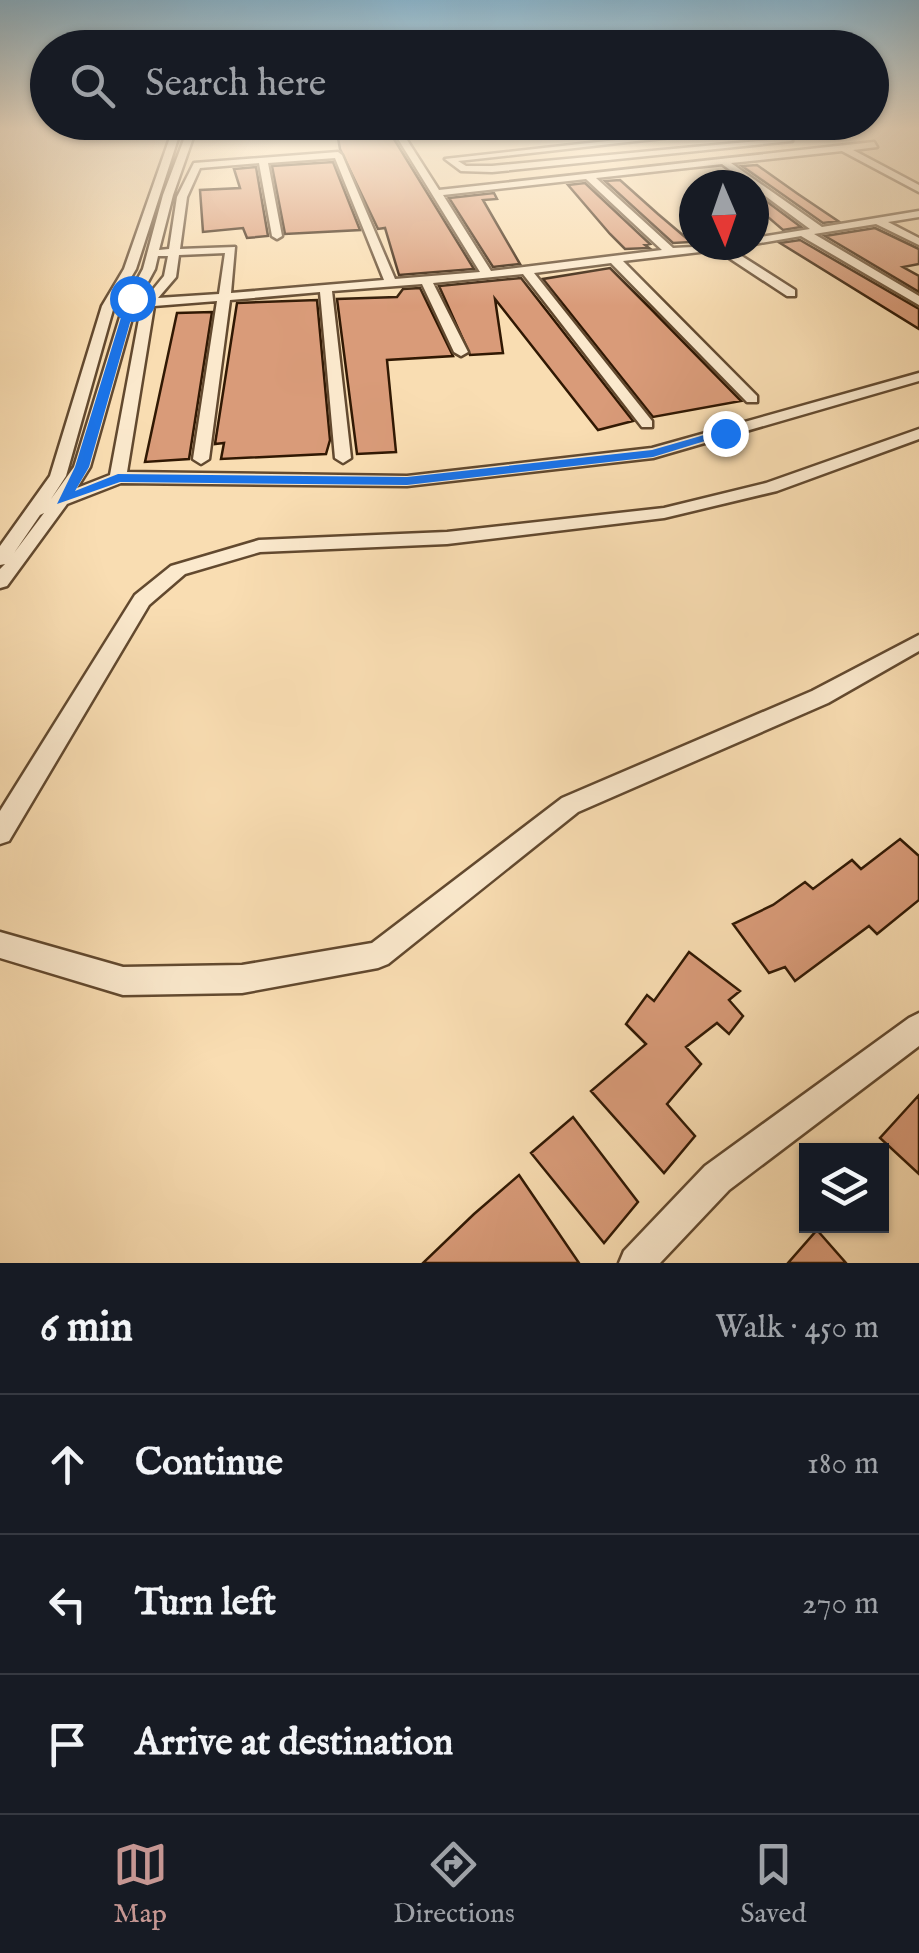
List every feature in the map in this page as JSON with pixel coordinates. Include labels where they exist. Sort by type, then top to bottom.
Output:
[{"type":"street","points":[[0,560],[58,476],[108,306],[130,269],[157,188]]},
{"type":"street","points":[[0,582],[62,501],[82,467],[130,304],[154,254],[174,188]]},
{"type":"street","points":[[118,478],[148,302],[170,277],[171,252],[186,188]]},
{"type":"street","points":[[268,188],[277,236]]},
{"type":"street","points":[[352,188],[391,283]]},
{"type":"street","points":[[435,188],[488,275]]},
{"type":"street","points":[[438,193],[489,188]]},
{"type":"street","points":[[601,188],[672,253]]},
{"type":"street","points":[[760,188],[822,232]]},
{"type":"street","points":[[769,239],[919,214]]},
{"type":"street","points":[[878,221],[919,242]]},
{"type":"street","points":[[805,234],[919,301]]},
{"type":"street","points":[[154,254],[232,249],[201,459]]},
{"type":"street","points":[[148,302],[488,275],[679,252]]},
{"type":"street","points":[[616,260],[752,398]]},
{"type":"street","points":[[740,260],[791,293]]},
{"type":"street","points":[[528,271],[647,424]]},
{"type":"street","points":[[426,280],[461,352]]},
{"type":"street","points":[[326,289],[343,458]]},
{"type":"street","points":[[36,510],[118,478],[407,481],[653,454],[919,377]]},
{"type":"street","points":[[0,833],[142,600],[178,570],[259,546],[447,538],[664,514],[770,488],[919,434]]},
{"type":"street","points":[[0,946],[123,981],[242,978],[378,955],[570,805],[820,697],[919,642]]},
{"type":"street","points":[[636,1263],[718,1178],[919,1028]]},
{"type":"building","points":[[260,188],[268,236],[247,238],[243,228],[203,232],[200,190]]},
{"type":"building","points":[[276,188],[343,188],[360,230],[285,234]]},
{"type":"building","points":[[358,188],[424,188],[474,269],[399,275],[385,228],[378,229]]},
{"type":"building","points":[[571,188],[590,188],[650,244],[645,245],[649,248],[625,249]]},
{"type":"building","points":[[613,188],[629,188],[679,232],[679,243],[673,243]]},
{"type":"building","points":[[773,188],[790,188],[838,221],[823,223]]},
{"type":"building","points":[[494,193],[497,199],[483,200],[520,264],[493,267],[449,198]]},
{"type":"building","points":[[769,203],[801,227],[783,230],[769,218]]},
{"type":"building","points":[[875,228],[919,249],[919,264],[903,267],[919,276],[919,292],[825,236]]},
{"type":"building","points":[[800,240],[919,309],[919,329],[780,243]]},
{"type":"building","points":[[610,268],[741,401],[653,417],[543,279]]},
{"type":"building","points":[[521,278],[633,421],[598,430],[495,299],[503,353],[470,355],[439,286]]},
{"type":"building","points":[[420,288],[453,356],[387,360],[396,452],[357,454],[337,299],[397,297],[403,289]]},
{"type":"building","points":[[317,300],[330,440],[326,454],[221,459],[224,443],[215,444],[237,303]]},
{"type":"building","points":[[212,312],[189,459],[145,462],[177,313]]},
{"type":"building","points":[[900,839],[919,856],[919,900],[877,934],[869,926],[795,981],[785,967],[769,973],[733,924],[773,905],[805,882],[813,889],[852,860],[861,869]]},
{"type":"building","points":[[689,952],[740,991],[729,1000],[743,1016],[729,1034],[717,1023],[686,1047],[701,1064],[667,1104],[695,1136],[664,1173],[591,1091],[646,1044],[626,1024],[647,995],[654,1001]]},
{"type":"building","points":[[919,1095],[919,1174],[880,1138]]},
{"type":"building","points":[[573,1117],[638,1202],[604,1243],[531,1153]]},
{"type":"building","points":[[519,1175],[579,1263],[423,1263],[474,1214]]},
{"type":"building","points":[[814,1233],[820,1233],[846,1263],[788,1263]]},
{"type":"route","points":[[132,298],[82,467],[62,501],[118,478],[135,476],[407,481],[653,454],[725,433]]}]
